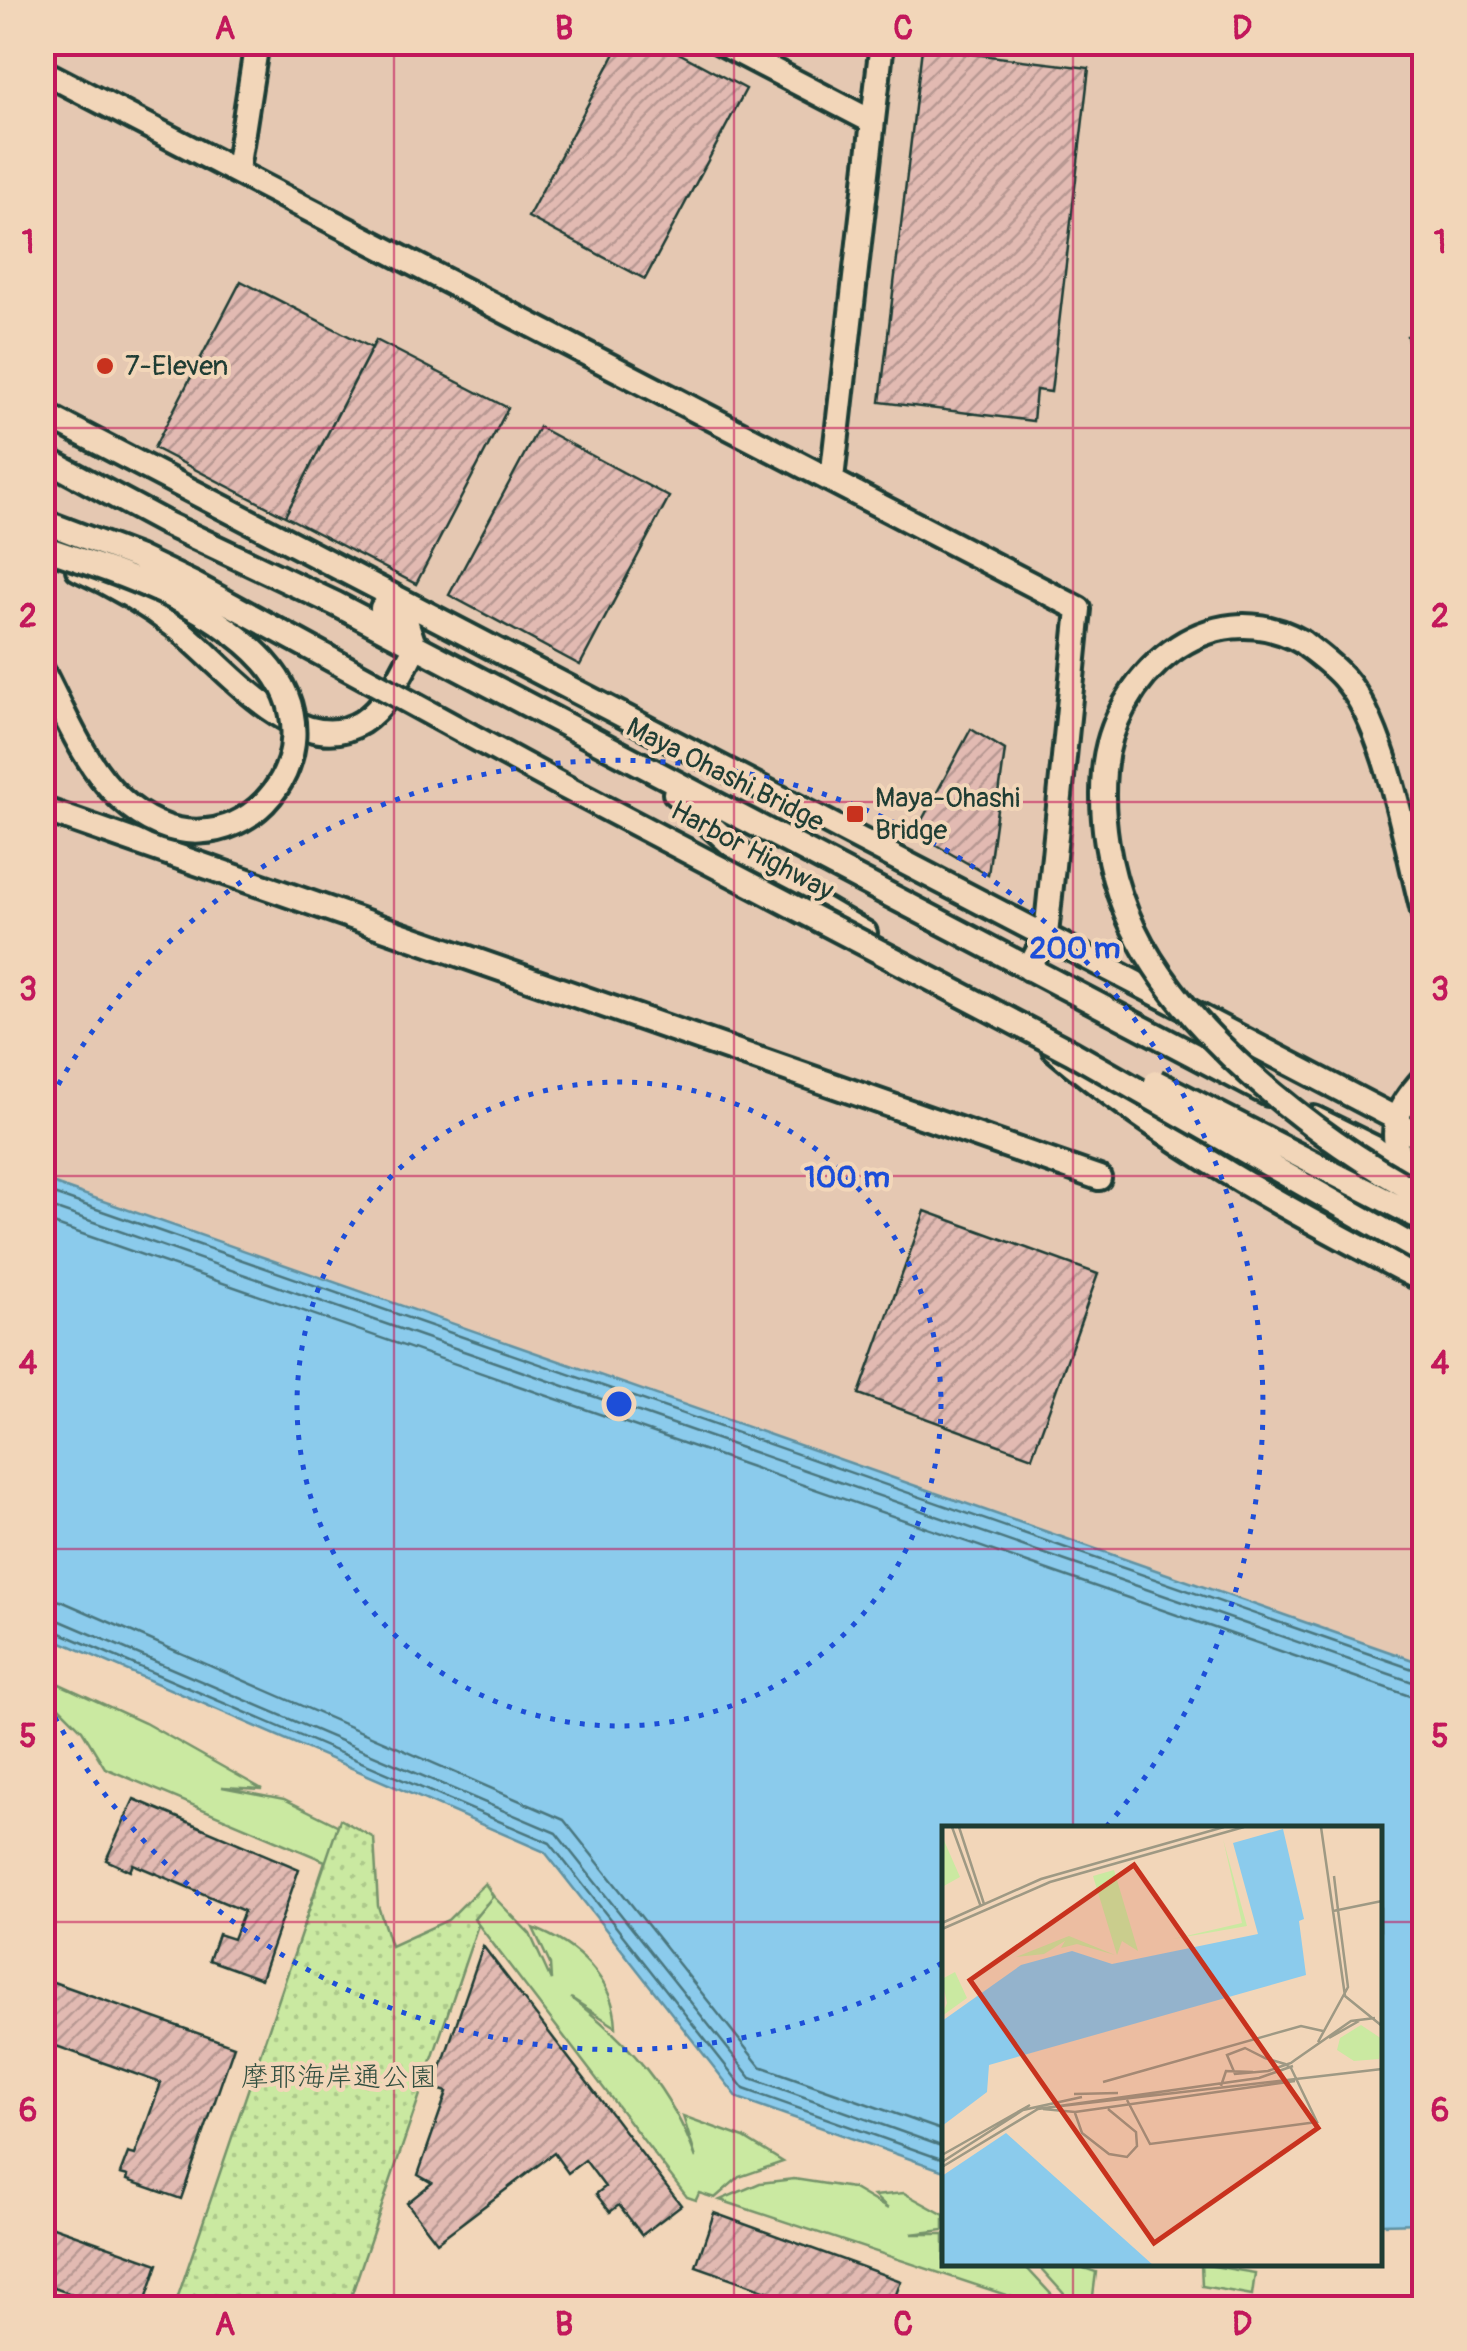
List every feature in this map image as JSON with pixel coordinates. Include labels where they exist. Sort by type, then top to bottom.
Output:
[{"type":"street","points":[[237,170],[257,42]]},
{"type":"street","points":[[719,42],[871,121]]},
{"type":"street","points":[[832,480],[882,42]]},
{"type":"street","points":[[42,71],[1079,609],[1046,935],[1030,969]]},
{"type":"street","name":"Maya Ohashi Bridge","points":[[42,413],[1396,1118],[1424,1142]]},
{"type":"street","name":"Maya Ohashi Bridge","points":[[42,457],[1374,1147],[1424,1188]]},
{"type":"street","points":[[42,555],[132,596],[285,719],[329,732],[354,726],[375,712],[416,648],[406,620],[230,528],[158,474]]},
{"type":"street","name":"Harbor Highway","points":[[42,508],[146,547],[206,576],[592,787],[1424,1220]]},
{"type":"street","name":"Harbor Highway","points":[[42,521],[137,557],[208,592],[566,787],[1087,1061],[1424,1253]]},
{"type":"street","points":[[42,547],[160,594],[214,622],[252,650],[275,674],[288,702],[293,732],[288,763],[264,804],[238,824],[205,833],[168,829],[136,812],[97,772],[42,670]]},
{"type":"street","points":[[1424,915],[1391,785],[1369,722],[1346,680],[1302,642],[1271,630],[1222,628],[1181,643],[1143,675],[1118,717],[1104,768],[1104,828],[1112,868],[1146,954],[1213,1036],[1309,1120],[1424,1196]]},
{"type":"street","points":[[650,770],[761,872],[1023,1026],[1127,1109],[1224,1171],[1424,1281]]},
{"type":"street","points":[[42,810],[1099,1178]]},
{"type":"street","points":[[1402,1168],[1392,1138],[1396,1118],[1424,1078]]},
{"type":"shaded area","points":[[43,43],[1424,43],[1424,1664],[43,1180]]},
{"type":"green space","points":[[42,1676],[145,1723],[262,1789],[222,1787],[284,1799],[351,1832],[303,1927],[325,1861],[105,1768],[82,1730],[43,1691]]},
{"type":"green space","name":"摩耶海岸通公園","points":[[340,1819],[374,1838],[378,1906],[391,1946],[448,1920],[485,1883],[493,1896],[474,1919],[478,1925],[347,2308],[174,2308]]},
{"type":"green space","points":[[493,1896],[530,1934],[551,1980],[550,1964],[533,1928],[564,1943],[590,1965],[608,1993],[616,2027],[571,1998],[646,2069],[674,2110],[696,2158],[683,2116],[744,2138],[783,2162],[739,2177],[715,2198],[699,2193],[696,2200],[687,2197],[474,1919]]},
{"type":"green space","points":[[794,2179],[852,2188],[888,2209],[874,2196],[904,2193],[942,2214],[942,2230],[911,2234],[942,2234],[942,2266],[1025,2266],[1064,2308],[1045,2308],[720,2200],[760,2183]]},
{"type":"green space","points":[[1039,2266],[1078,2266],[1096,2272],[1093,2296],[1079,2298],[1074,2305]]},
{"type":"green space","points":[[1201,2266],[1255,2273],[1252,2295],[1202,2286]]},
{"type":"water","points":[[43,1180],[1424,1664],[1424,2223],[1382,2224],[1382,1826],[942,1826],[942,2170],[738,2098],[545,1852],[43,1634]]},
{"type":"building","points":[[621,42],[658,42],[746,89],[645,279],[528,217]]},
{"type":"building","points":[[922,48],[1089,68],[1051,392],[1036,390],[1033,421],[880,402]]},
{"type":"building","points":[[241,281],[372,348],[285,516],[154,448]]},
{"type":"building","points":[[1424,332],[1424,412],[1407,336]]},
{"type":"building","points":[[376,340],[508,408],[416,584],[285,516]]},
{"type":"building","points":[[539,427],[669,497],[580,665],[449,595]]},
{"type":"building","points":[[971,729],[1005,750],[988,875],[915,833]]},
{"type":"building","points":[[925,1211],[1098,1274],[1032,1457],[859,1394]]},
{"type":"building","points":[[134,1799],[299,1869],[261,1979],[209,1960],[218,1934],[233,1939],[244,1911],[133,1864],[130,1871],[106,1860]]},
{"type":"building","points":[[483,1946],[681,2205],[642,2235],[619,2205],[610,2212],[596,2194],[605,2187],[585,2160],[568,2173],[554,2153],[437,2242],[407,2203],[432,2183],[418,2175],[447,2092],[434,2088]]},
{"type":"building","points":[[42,1978],[234,2046],[181,2199],[120,2174],[128,2153],[135,2155],[161,2083],[42,2041]]},
{"type":"building","points":[[714,2213],[901,2281],[891,2308],[815,2308],[696,2266]]},
{"type":"building","points":[[42,2223],[158,2264],[143,2308],[113,2308],[42,2284]]},
{"type":"place","name":"7-Eleven","points":[[105,366]]},
{"type":"place","name":"Maya-Ohashi Bridge","points":[[855,814]]}]
